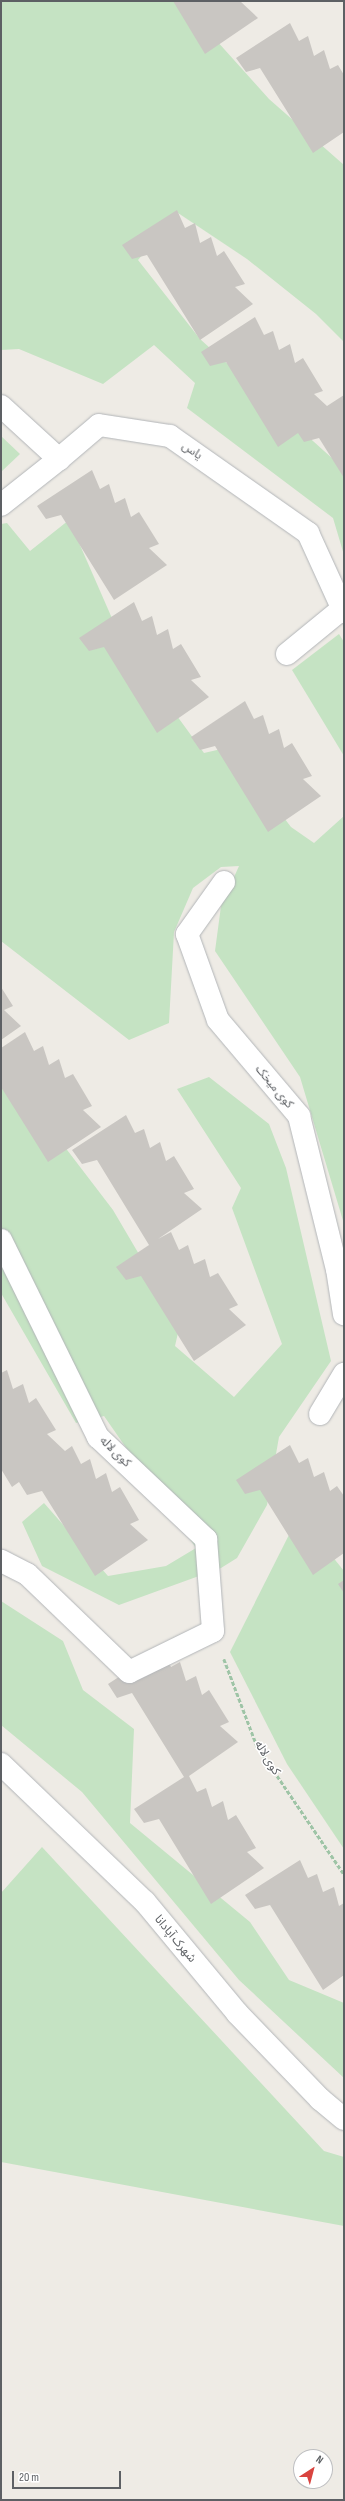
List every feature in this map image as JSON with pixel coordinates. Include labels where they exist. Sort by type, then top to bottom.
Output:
[{"type":"street","points":[[1,406],[59,459]]},
{"type":"street","name":"یاس","points":[[1,505],[99,425],[170,436],[308,533],[343,611]]},
{"type":"street","points":[[287,654],[343,611]]},
{"type":"street","name":"کوی میخک","points":[[224,882],[187,934],[218,1020],[299,1116],[337,1269],[344,1314]]},
{"type":"street","name":"کوی لاله","points":[[1,1240],[98,1437],[206,1539],[213,1631]]},
{"type":"street","points":[[320,1414],[344,1374]]},
{"type":"street","points":[[1,1561],[27,1574],[129,1672],[213,1631]]},
{"type":"street","name":"شهرک آپادانا","points":[[1,1764],[145,1902],[237,2013],[320,2099],[344,2119]]},
{"type":"path","name":"کوی لاله","points":[[213,1631],[257,1746],[344,1874]]},
{"type":"green space","points":[[1,1],[195,1],[207,30],[269,99],[344,165],[344,342],[316,314],[247,259],[178,213],[138,260],[200,339],[344,469],[344,555],[333,518],[187,408],[195,383],[154,345],[103,384],[19,349],[1,350]]},
{"type":"green space","points":[[1,436],[20,454],[1,472]]},
{"type":"green space","points":[[69,520],[111,616],[153,683],[204,753],[230,747],[291,827],[314,843],[344,816],[344,1224],[300,1077],[215,951],[221,906],[239,866],[221,867],[193,888],[174,932],[169,1023],[129,1040],[1,941],[1,524],[7,523],[30,551]]},
{"type":"green space","points":[[339,634],[344,642],[344,756],[292,670]]},
{"type":"green space","points":[[209,1077],[269,1124],[286,1168],[331,1361],[279,1437],[267,1505],[237,1558],[221,1568],[119,1605],[42,1566],[22,1522],[44,1503],[108,1576],[166,1566],[196,1548],[104,1416],[76,1423],[1,1293],[1,1078],[48,1125],[113,1210],[180,1324],[175,1346],[234,1397],[282,1344],[232,1208],[241,1188],[177,1089]]},
{"type":"green space","points":[[299,1515],[344,1571],[344,1849],[287,1764],[230,1652]]},
{"type":"green space","points":[[1,1601],[63,1641],[83,1690],[134,1729],[130,1823],[250,1922],[289,1980],[344,2003],[344,2078],[239,1980],[82,1792],[1,1725]]},
{"type":"green space","points":[[42,1847],[324,2151],[344,2157],[344,2226],[1,2162],[1,1893]]},
{"type":"building","points":[[173,1],[240,1],[258,18],[205,54]]},
{"type":"building","points":[[290,23],[299,41],[308,36],[314,56],[324,50],[330,69],[338,65],[344,75],[344,132],[313,153],[260,68],[246,72],[236,58]]},
{"type":"building","points":[[177,210],[185,228],[195,223],[200,243],[211,237],[217,256],[224,251],[245,284],[235,287],[253,304],[200,340],[147,255],[132,259],[122,245]]},
{"type":"building","points":[[255,317],[264,335],[273,331],[279,350],[290,344],[295,363],[303,358],[323,391],[314,394],[327,406],[344,395],[344,478],[319,438],[304,442],[298,433],[278,447],[226,362],[210,366],[201,352]]},
{"type":"building","points":[[92,470],[100,489],[109,484],[115,503],[125,498],[131,517],[139,512],[159,544],[149,548],[167,565],[114,600],[61,515],[46,519],[37,506]]},
{"type":"building","points":[[134,602],[142,621],[152,616],[157,635],[168,629],[173,649],[181,644],[201,677],[191,680],[209,697],[157,733],[104,647],[89,651],[79,638]]},
{"type":"building","points":[[245,701],[254,719],[263,715],[269,734],[279,729],[284,748],[292,743],[312,776],[303,779],[321,796],[268,832],[215,746],[200,750],[191,737]]},
{"type":"building","points":[[1,987],[13,1006],[4,1010],[21,1026],[1,1040]]},
{"type":"building","points":[[25,1032],[34,1051],[43,1046],[49,1065],[59,1059],[65,1078],[73,1074],[92,1106],[83,1110],[101,1127],[48,1162],[1,1087],[1,1048]]},
{"type":"building","points":[[126,1115],[135,1133],[144,1129],[150,1148],[160,1142],[166,1161],[174,1156],[194,1189],[184,1193],[202,1209],[158,1239],[171,1232],[179,1250],[188,1245],[194,1264],[205,1259],[210,1277],[218,1273],[238,1305],[229,1309],[246,1325],[194,1361],[141,1276],[126,1280],[116,1267],[149,1245],[97,1160],[82,1164],[72,1150]]},
{"type":"building","points":[[7,1370],[13,1389],[23,1384],[29,1403],[36,1398],[56,1430],[47,1434],[65,1451],[72,1446],[81,1464],[90,1459],[96,1479],[106,1473],[112,1492],[120,1487],[139,1520],[130,1524],[148,1540],[95,1576],[42,1491],[27,1495],[19,1482],[12,1487],[1,1469],[1,1373]]},
{"type":"building","points":[[290,1445],[299,1463],[308,1458],[314,1477],[324,1472],[330,1491],[337,1486],[344,1496],[344,1553],[313,1575],[260,1490],[245,1494],[236,1480]]},
{"type":"building","points":[[344,1580],[344,1593],[338,1584]]},
{"type":"building","points":[[162,1649],[171,1667],[180,1662],[186,1681],[196,1676],[202,1695],[209,1690],[229,1722],[220,1726],[238,1742],[189,1776],[197,1792],[206,1788],[212,1807],[223,1801],[228,1820],[236,1815],[256,1848],[247,1852],[264,1868],[211,1904],[159,1819],[144,1823],[134,1809],[184,1777],[132,1693],[117,1698],[108,1684]]},
{"type":"building","points":[[300,1860],[308,1878],[317,1874],[323,1892],[334,1887],[339,1906],[344,1903],[344,1975],[323,1990],[270,1905],[255,1909],[245,1895]]}]
